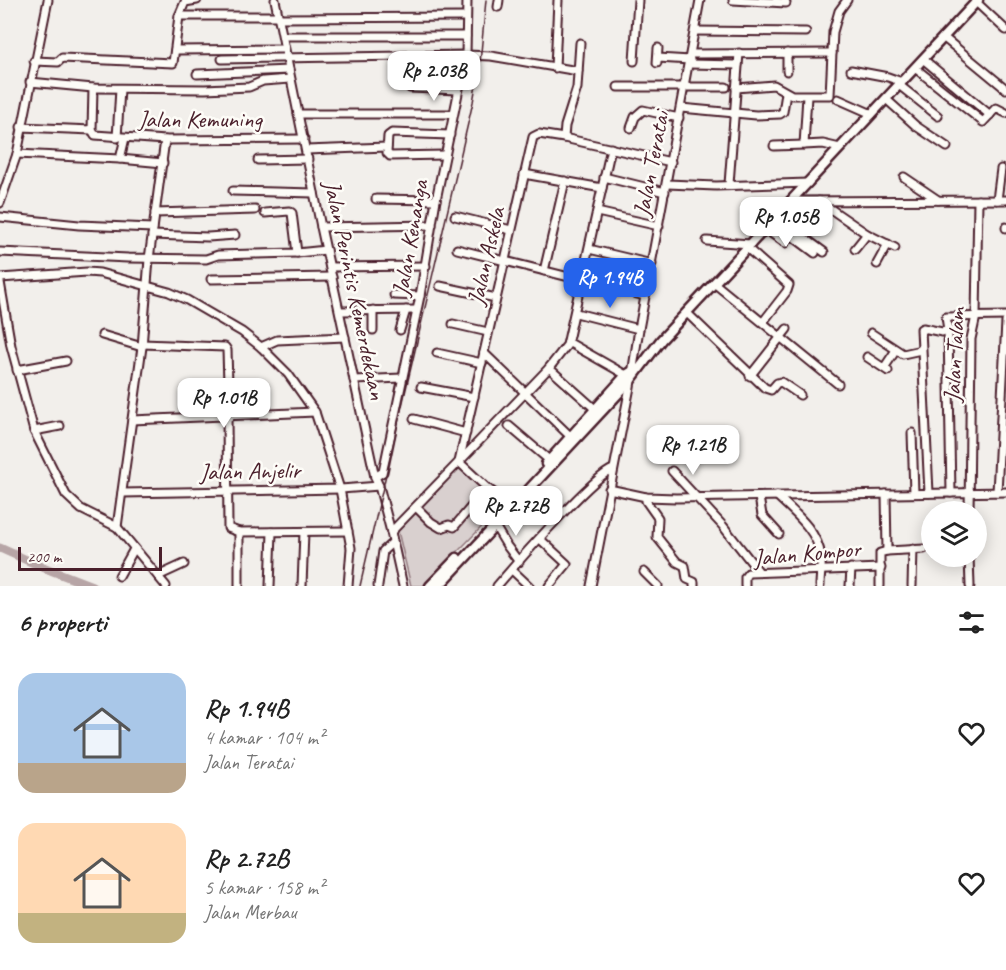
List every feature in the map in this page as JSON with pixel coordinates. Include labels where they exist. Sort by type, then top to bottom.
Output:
[{"type":"main road","points":[[430,586],[511,506],[714,283],[977,1]]},
{"type":"main road","points":[[439,586],[495,526],[570,436],[633,373]]},
{"type":"street","points":[[0,203],[17,154],[48,0]]},
{"type":"street","points":[[34,61],[58,62],[62,58],[173,63],[179,16],[185,2],[197,0]]},
{"type":"street","name":"Jalan Perintis Kemerdekaan","points":[[275,0],[375,477],[391,532],[403,586]]},
{"type":"street","name":"Jalan Kenanga","points":[[375,477],[383,472],[426,266],[436,200],[466,55],[467,0]]},
{"type":"street","points":[[555,68],[558,0]]},
{"type":"street","points":[[634,61],[638,0]]},
{"type":"street","name":"Jalan Teratai","points":[[591,586],[633,373],[639,329],[680,118],[700,0]]},
{"type":"street","points":[[733,0],[786,3]]},
{"type":"street","points":[[736,88],[774,85],[786,93],[807,96],[831,95],[833,32],[839,11],[847,0]]},
{"type":"street","points":[[977,1],[1006,30]]},
{"type":"street","points":[[179,16],[466,17]]},
{"type":"street","points":[[694,32],[806,32]]},
{"type":"street","points":[[283,36],[466,36]]},
{"type":"street","points":[[943,37],[1006,89]]},
{"type":"street","points":[[564,138],[565,126],[577,88],[580,43]]},
{"type":"street","points":[[657,48],[658,61],[690,60],[739,53],[832,53]]},
{"type":"street","points":[[175,50],[284,49]]},
{"type":"street","points":[[729,184],[739,53]]},
{"type":"street","points":[[787,53],[787,71]]},
{"type":"street","points":[[222,59],[466,55],[491,56],[578,70]]},
{"type":"street","points":[[923,59],[990,115]]},
{"type":"street","points":[[690,60],[738,65]]},
{"type":"street","points":[[915,68],[982,123],[998,107],[1006,113]]},
{"type":"street","points":[[197,74],[289,70]]},
{"type":"street","points":[[851,70],[888,76],[901,83],[939,116]]},
{"type":"street","points":[[30,82],[120,89],[247,88],[254,87],[263,81],[290,79]]},
{"type":"street","points":[[618,87],[726,87]]},
{"type":"street","points":[[93,88],[94,132]]},
{"type":"street","points":[[410,88],[458,90]]},
{"type":"street","points":[[120,89],[120,159]]},
{"type":"street","points":[[681,108],[780,114],[783,112],[786,93]]},
{"type":"street","points":[[804,145],[807,96]]},
{"type":"street","points":[[838,99],[872,114]]},
{"type":"street","points":[[886,99],[916,126],[947,147]]},
{"type":"street","points":[[631,128],[635,117],[643,110],[680,118]]},
{"type":"street","points":[[298,114],[453,114]]},
{"type":"street","name":"Jalan Kemuning","points":[[21,128],[94,132],[121,138],[165,140],[304,139]]},
{"type":"street","points":[[445,155],[390,156],[387,153],[387,147],[390,134],[450,135]]},
{"type":"street","name":"Jalan Askela","points":[[459,462],[534,135],[564,138],[671,162]]},
{"type":"street","points":[[117,527],[142,345],[149,258],[165,140]]},
{"type":"street","points":[[774,146],[823,144],[840,148]]},
{"type":"street","points":[[306,150],[387,147]]},
{"type":"street","points":[[391,532],[549,368],[568,342],[610,148]]},
{"type":"street","points":[[17,154],[163,163]]},
{"type":"street","points":[[258,160],[308,159]]},
{"type":"street","points":[[997,200],[1000,169]]},
{"type":"street","points":[[524,174],[602,188]]},
{"type":"street","points":[[604,177],[666,188],[808,183]]},
{"type":"street","points":[[904,177],[938,200]]},
{"type":"street","points":[[544,271],[565,181]]},
{"type":"street","points":[[233,191],[314,193]]},
{"type":"street","points":[[376,199],[436,200]]},
{"type":"street","name":"Jalan Talam","points":[[969,501],[971,339],[976,316],[978,200]]},
{"type":"street","points":[[791,201],[1006,200]]},
{"type":"street","points":[[819,201],[867,234],[891,246],[877,264]]},
{"type":"street","points":[[155,213],[255,210]]},
{"type":"street","points":[[265,213],[289,211],[292,213],[297,253]]},
{"type":"street","points":[[597,212],[659,226]]},
{"type":"street","points":[[455,216],[511,230]]},
{"type":"street","points":[[0,217],[208,237],[235,235]]},
{"type":"street","points":[[774,219],[824,252]]},
{"type":"street","points":[[774,219],[815,253]]},
{"type":"street","points":[[321,227],[432,225]]},
{"type":"street","points":[[765,229],[784,243]]},
{"type":"street","points":[[855,249],[867,234]]},
{"type":"street","points":[[707,241],[749,246],[789,285],[788,291],[764,322]]},
{"type":"street","points":[[457,249],[645,296]]},
{"type":"street","points":[[589,249],[652,264]]},
{"type":"street","points":[[0,252],[206,259],[218,255],[326,250]]},
{"type":"street","points":[[330,267],[426,266]]},
{"type":"street","points":[[166,586],[117,527],[81,509],[66,495],[34,431],[11,346],[0,280],[87,272],[147,285],[187,300],[221,319],[261,347],[283,369],[315,412],[340,489],[348,531],[351,548],[348,586]]},
{"type":"street","points":[[212,279],[332,277]]},
{"type":"street","points":[[714,283],[838,384]]},
{"type":"street","points":[[440,286],[496,298]]},
{"type":"street","points":[[394,295],[420,296]]},
{"type":"street","points":[[373,310],[373,330]]},
{"type":"street","points":[[400,330],[406,310]]},
{"type":"street","points":[[340,311],[417,310]]},
{"type":"street","points":[[576,313],[639,329]]},
{"type":"street","points":[[687,313],[768,391],[781,381],[800,395]]},
{"type":"street","points":[[951,493],[946,317],[1006,316]]},
{"type":"street","points":[[997,492],[1004,430],[1006,322]]},
{"type":"street","points":[[453,324],[488,332]]},
{"type":"street","points":[[930,493],[921,350],[922,328],[942,332],[948,330]]},
{"type":"street","points":[[750,376],[787,329]]},
{"type":"street","points":[[872,333],[905,355],[909,351],[921,350]]},
{"type":"street","points":[[102,335],[142,345],[225,347],[227,350],[228,528],[239,532],[348,531]]},
{"type":"street","points":[[261,347],[277,340],[345,337]]},
{"type":"street","points":[[568,342],[633,373]]},
{"type":"street","points":[[867,357],[886,370],[896,350]]},
{"type":"street","points":[[437,353],[482,363]]},
{"type":"street","points":[[484,353],[570,436]]},
{"type":"street","points":[[17,370],[66,361]]},
{"type":"street","points":[[549,368],[595,409]]},
{"type":"street","points":[[354,380],[402,378]]},
{"type":"street","points":[[422,387],[474,398]]},
{"type":"street","points":[[132,420],[315,412]]},
{"type":"street","points":[[414,419],[466,433]]},
{"type":"street","points":[[34,431],[60,426]]},
{"type":"street","points":[[509,426],[549,460]]},
{"type":"street","points":[[912,433],[914,493]]},
{"type":"street","points":[[459,462],[511,506]]},
{"type":"street","points":[[497,586],[604,474],[613,469]]},
{"type":"street","points":[[672,471],[723,526],[759,572]]},
{"type":"street","name":"Jalan Anjelir","points":[[122,493],[340,489],[379,486]]},
{"type":"street","points":[[416,507],[431,522],[441,528],[449,525],[454,527],[487,488]]},
{"type":"street","points":[[609,489],[646,497],[696,498],[1006,492]]},
{"type":"street","points":[[886,494],[887,551]]},
{"type":"street","points":[[777,496],[801,519],[814,537],[821,557],[820,586]]},
{"type":"street","points":[[646,497],[646,501],[658,518],[657,537],[677,562],[685,566],[687,579],[694,582],[694,586]]},
{"type":"street","points":[[759,497],[762,515],[779,534]]},
{"type":"street","points":[[495,526],[519,562]]},
{"type":"street","points":[[239,532],[239,586]]},
{"type":"street","points":[[270,586],[273,532]]},
{"type":"street","points":[[302,586],[304,532]]},
{"type":"street","points":[[540,539],[567,564],[549,586]]},
{"type":"street","points":[[378,586],[383,551],[393,542]]},
{"type":"street","points":[[119,576],[134,549]]},
{"type":"street","points":[[912,586],[913,549]]},
{"type":"street","points":[[880,586],[879,554],[887,551],[921,549]]},
{"type":"street","points":[[158,576],[184,564]]},
{"type":"street","points":[[969,567],[970,586]]},
{"type":"street","points":[[850,586],[851,568]]},
{"type":"street","name":"Jalan Kompor","points":[[745,586],[747,575],[759,572],[881,568]]},
{"type":"street","points":[[512,570],[529,586]]},
{"type":"street","points":[[644,572],[658,586]]},
{"type":"shaded area","points":[[460,467],[505,503],[424,586],[411,586],[398,531]]},
{"type":"waterway","points":[[0,548],[92,586]]},
{"type":"railway","points":[[360,586],[473,102],[480,63],[486,0]]}]
